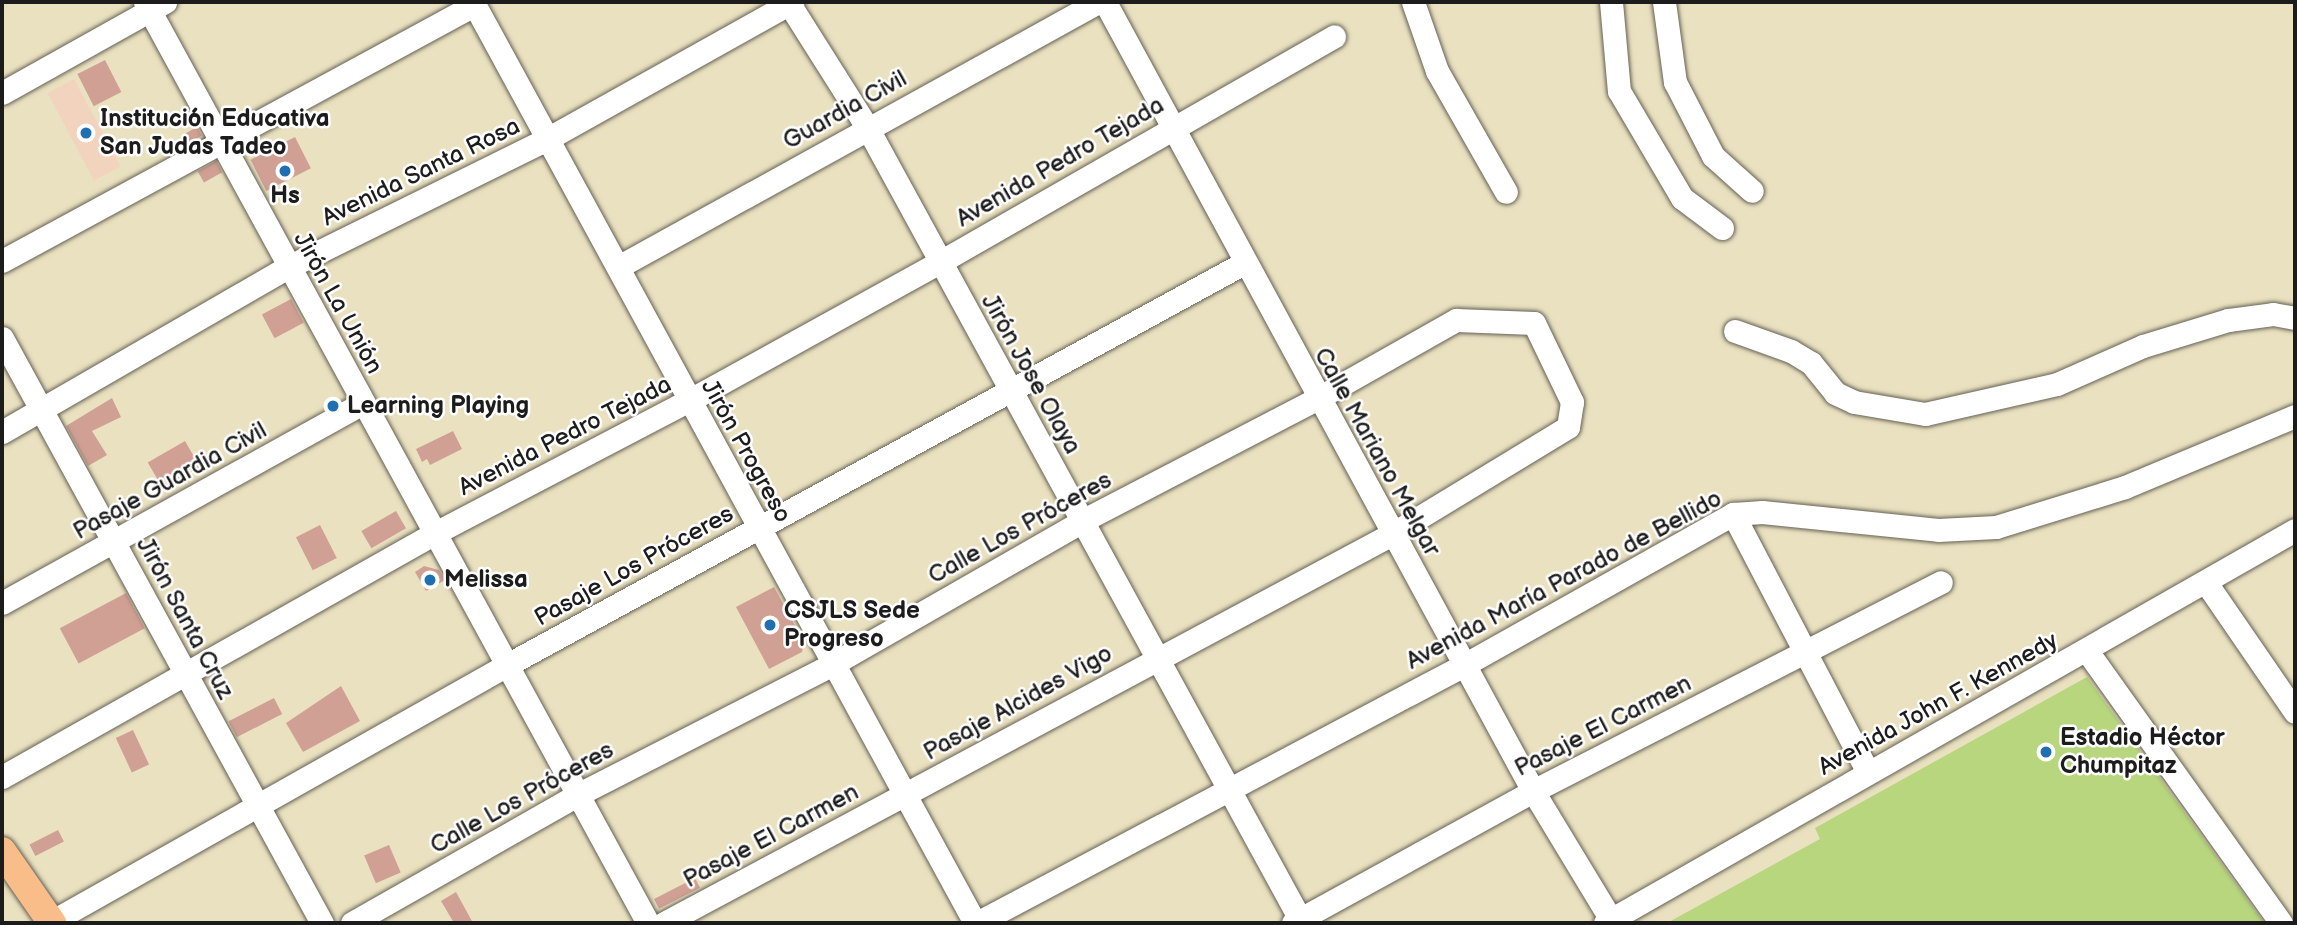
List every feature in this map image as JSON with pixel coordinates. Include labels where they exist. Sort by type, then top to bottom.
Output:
[{"type":"main road","points":[[2,851],[52,923]]},
{"type":"street","name":"Jirón Jose Olaya","points":[[790,2],[867,127],[1230,790],[1298,922]]},
{"type":"street","name":"Avenida Santa Rosa","points":[[2,432],[288,267],[547,139],[790,2]]},
{"type":"street","name":"Guardia Civil","points":[[618,267],[867,127],[1098,2]]},
{"type":"street","name":"Calle Mariano Melgar","points":[[1105,2],[1244,263],[1533,791],[1610,922]]},
{"type":"street","points":[[1413,2],[1437,71],[1506,192]]},
{"type":"street","points":[[1611,2],[1619,91],[1682,198],[1722,228]]},
{"type":"street","points":[[1664,2],[1675,82],[1713,156],[1752,191]]},
{"type":"street","points":[[2,261],[474,3]]},
{"type":"street","name":"Jirón Progreso","points":[[474,3],[831,665],[976,923]]},
{"type":"street","points":[[2,93],[153,5]]},
{"type":"street","name":"Jirón La Unión","points":[[153,5],[218,141],[648,923]]},
{"type":"street","name":"Avenida Pedro Tejada","points":[[2,777],[186,676],[435,533],[688,401],[940,262],[1171,127],[1334,36]]},
{"type":"street","name":"Pasaje Los Próceres","points":[[52,923],[507,665],[1244,263]]},
{"type":"street","points":[[1735,331],[1791,351],[1811,363],[1835,393],[1854,402],[1925,414],[2057,384],[2143,346],[2228,320],[2273,314],[2295,318]]},
{"type":"street","name":"Calle Los Próceres","points":[[352,923],[578,795],[831,665],[1082,521],[1318,398],[1456,320],[1534,323],[1572,402],[1568,427]]},
{"type":"street","name":"Jirón Santa Cruz","points":[[2,338],[321,923]]},
{"type":"street","name":"Pasaje Guardia Civil","points":[[2,603],[363,403]]},
{"type":"street","name":"Avenida María Parado de Bellido","points":[[976,923],[1464,665],[1733,514],[1762,512],[1938,530],[1996,527],[2125,487],[2295,416]]},
{"type":"street","name":"Pasaje Alcides Vigo","points":[[904,795],[1157,657],[1392,534],[1568,427]]},
{"type":"street","points":[[1733,514],[1868,772]]},
{"type":"street","name":"Avenida John F. Kennedy","points":[[1610,922],[1868,772],[2207,584],[2295,530]]},
{"type":"street","name":"Pasaje El Carmen","points":[[1298,922],[1533,791],[1941,582]]},
{"type":"street","points":[[2207,584],[2295,712]]},
{"type":"street","points":[[2087,651],[2281,923]]},
{"type":"street","name":"Pasaje El Carmen","points":[[664,923],[904,795]]},
{"type":"shaded area","name":"Institución Educativa San Judas Tadeo","points":[[74,79],[120,166],[94,180],[48,93]]},
{"type":"green space","name":"Estadio Héctor Chumpitaz","points":[[2087,677],[2264,923],[1667,923],[1820,839],[1815,828]]},
{"type":"building","points":[[105,60],[121,92],[94,106],[77,74]]},
{"type":"building","points":[[197,127],[202,136],[186,144],[181,136]]},
{"type":"building","points":[[295,137],[311,168],[266,191],[250,160]]},
{"type":"building","points":[[216,161],[222,172],[204,183],[198,171]]},
{"type":"building","points":[[291,299],[304,323],[275,338],[262,314]]},
{"type":"building","points":[[112,398],[121,417],[92,431],[107,455],[88,466],[66,426]]},
{"type":"building","points":[[453,431],[462,449],[430,465],[427,459],[422,462],[416,449]]},
{"type":"building","points":[[185,441],[200,467],[163,488],[148,462]]},
{"type":"building","points":[[396,511],[406,528],[371,548],[361,531]]},
{"type":"building","points":[[320,525],[337,558],[313,570],[296,537]]},
{"type":"building","points":[[424,566],[439,570],[445,580],[426,591],[415,572]]},
{"type":"building","name":"CSJLS Sede Progreso","points":[[774,587],[804,642],[802,652],[769,669],[736,607]]},
{"type":"building","points":[[126,593],[145,628],[79,664],[60,628]]},
{"type":"building","points":[[341,686],[360,721],[303,752],[286,723]]},
{"type":"building","points":[[274,698],[282,714],[237,737],[229,721]]},
{"type":"building","points":[[133,730],[149,764],[132,772],[116,738]]},
{"type":"building","points":[[58,830],[64,842],[35,856],[29,845]]},
{"type":"building","points":[[389,845],[401,873],[376,883],[364,856]]},
{"type":"building","points":[[695,878],[700,888],[659,909],[654,899]]},
{"type":"building","points":[[456,892],[473,923],[454,923],[441,901]]},
{"type":"place","name":"Institución Educativa San Judas Tadeo","points":[[86,133]]},
{"type":"place","name":"Hs","points":[[285,171]]},
{"type":"place","name":"Learning Playing","points":[[333,406]]},
{"type":"place","name":"Melissa","points":[[430,580]]},
{"type":"place","name":"CSJLS Sede Progreso","points":[[770,625]]},
{"type":"place","name":"Estadio Héctor Chumpitaz","points":[[2046,752]]}]
